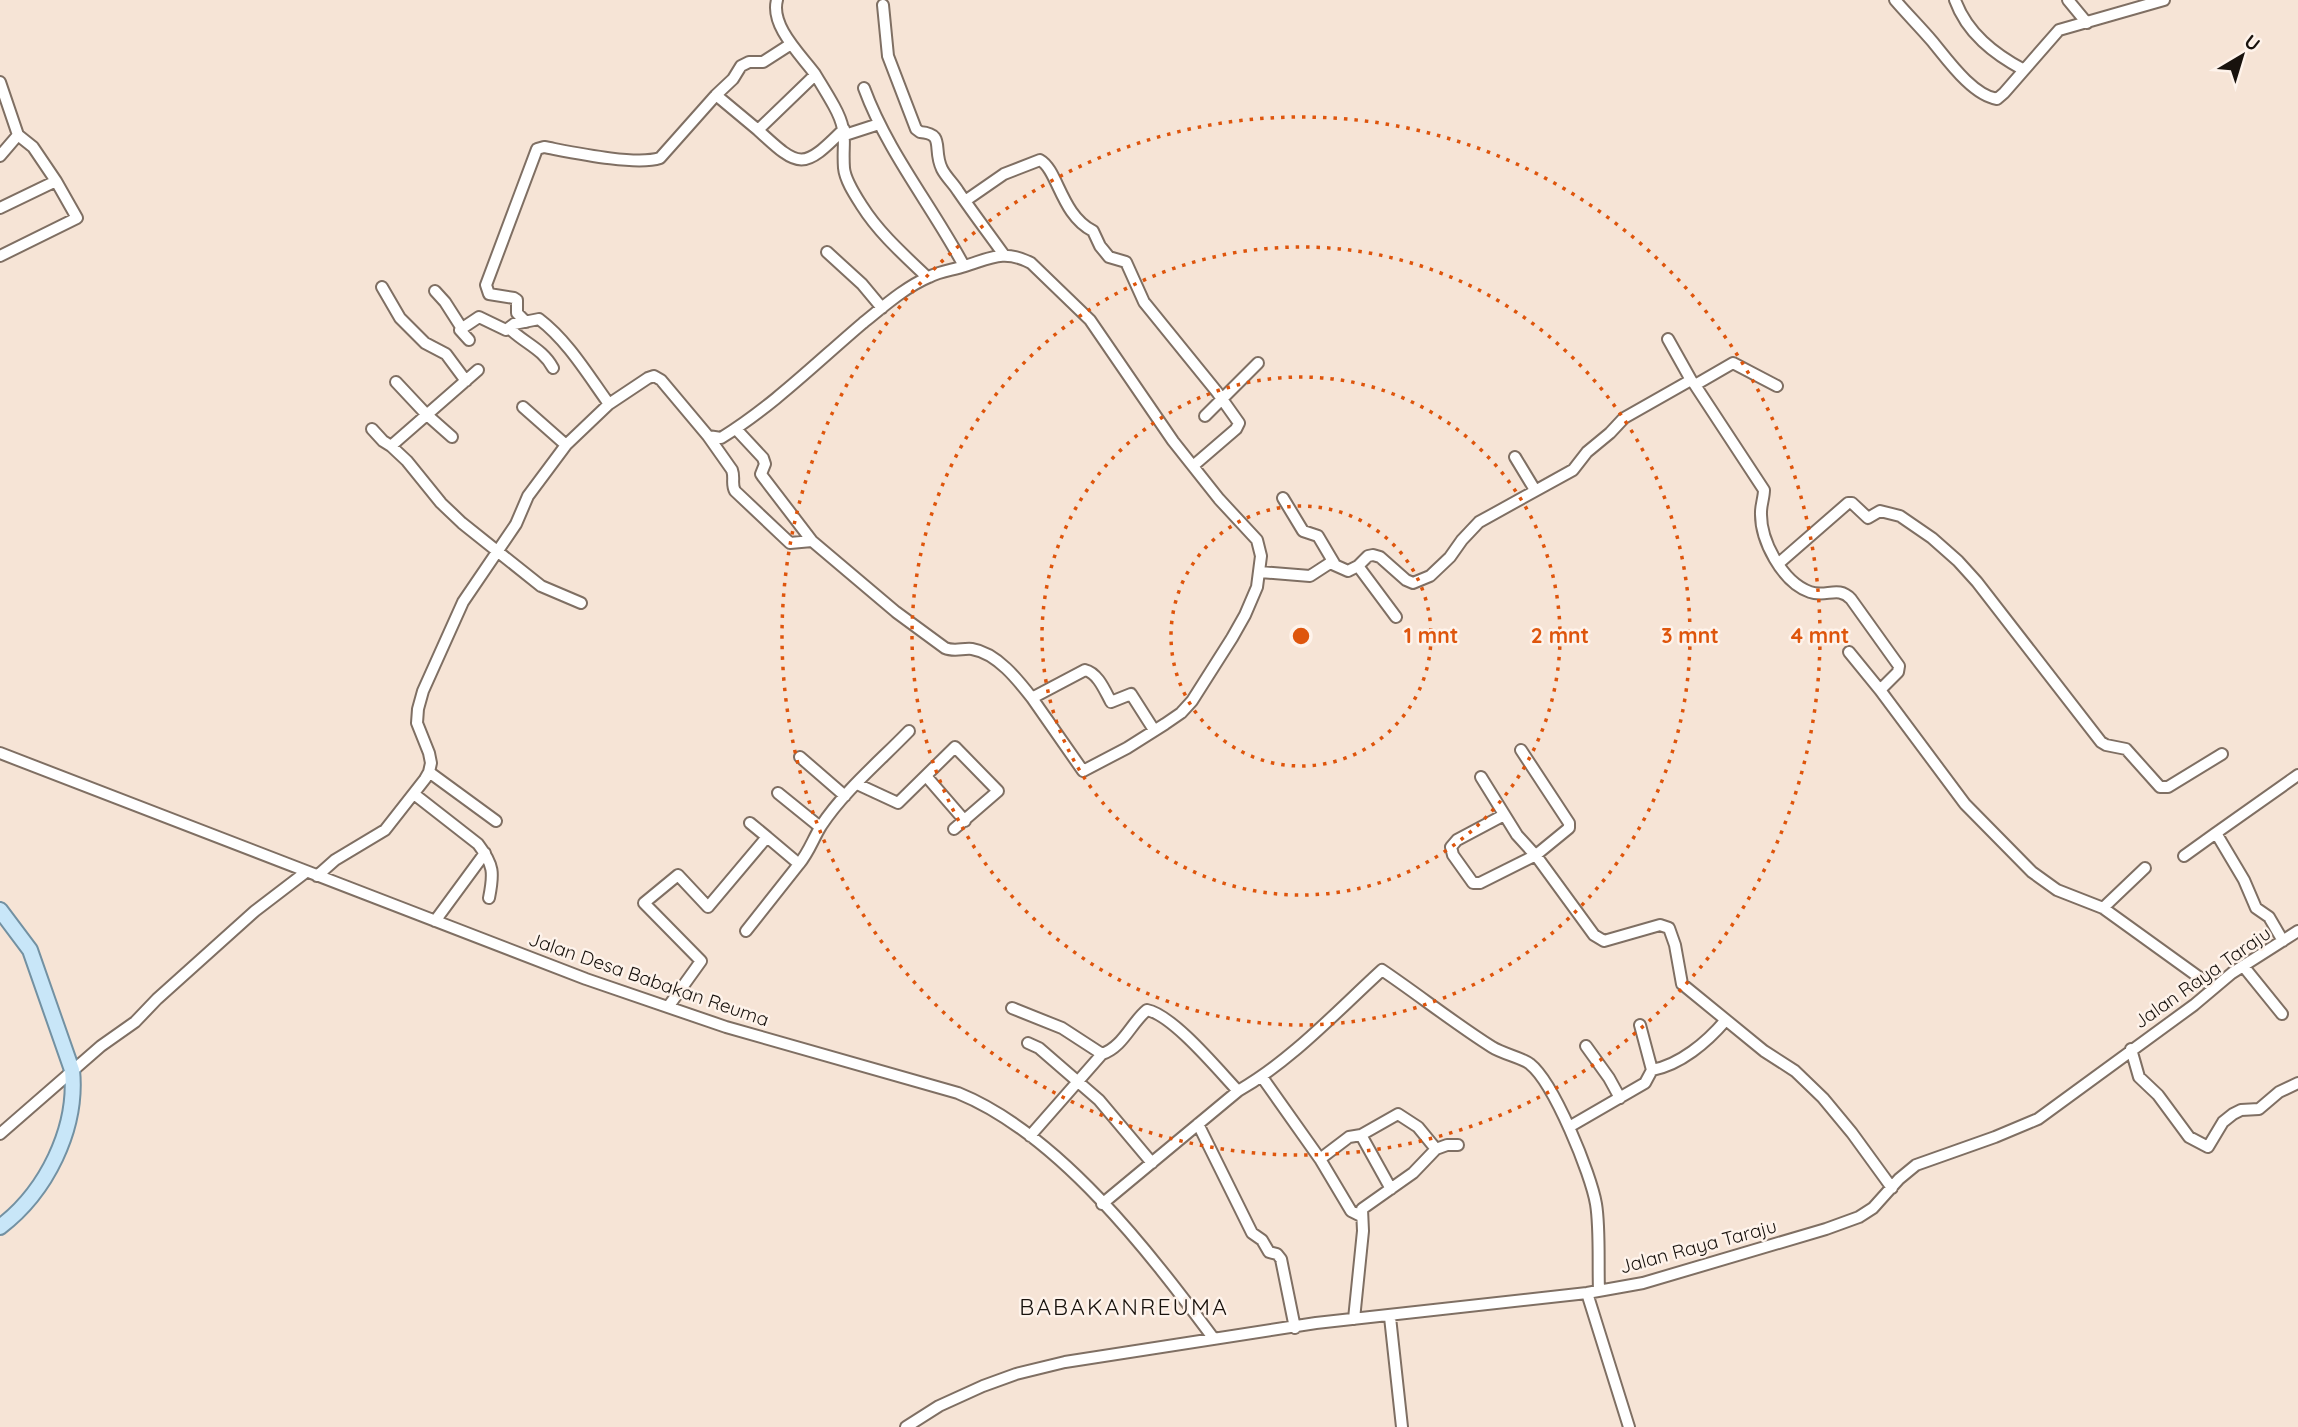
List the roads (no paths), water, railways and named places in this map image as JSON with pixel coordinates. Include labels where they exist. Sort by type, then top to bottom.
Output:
[{"type":"main road","points":[[0,909],[30,950],[72,1070],[74,1091],[61,1141],[47,1173],[29,1202],[0,1227]]},
{"type":"street","points":[[777,0],[776,8],[790,44],[815,75],[833,104],[844,132],[846,176],[858,199],[876,226],[927,277]]},
{"type":"street","points":[[1895,0],[1951,67],[1988,96],[1997,99],[2054,34],[2063,29],[2164,0]]},
{"type":"street","points":[[1955,0],[1966,24],[1977,37],[1993,51],[2024,70]]},
{"type":"street","points":[[2068,0],[2087,23]]},
{"type":"street","points":[[883,5],[888,56],[916,128],[920,132],[935,136],[938,146],[936,157],[945,174],[1004,255]]},
{"type":"street","points":[[527,322],[517,313],[517,300],[489,294],[486,285],[537,149],[544,147],[597,157],[656,160],[662,157],[733,79],[741,66],[749,62],[763,62],[790,44]]},
{"type":"street","points":[[758,130],[815,75]]},
{"type":"street","points":[[0,83],[18,135],[33,147],[77,218],[0,256]]},
{"type":"street","points":[[864,88],[879,124],[947,234],[964,267]]},
{"type":"street","points":[[716,95],[786,154],[798,160],[819,155],[844,132],[879,124]]},
{"type":"street","points":[[0,156],[18,135]]},
{"type":"street","points":[[965,201],[1015,170],[1040,160],[1047,164],[1060,194],[1074,216],[1093,231],[1109,257],[1126,262],[1144,302],[1239,423],[1193,466]]},
{"type":"street","points":[[0,208],[56,181]]},
{"type":"street","points":[[827,252],[862,284],[882,307]]},
{"type":"street","points":[[708,436],[721,438],[736,429],[882,307],[927,277],[982,259],[1004,255],[1020,257],[1031,263],[1090,320],[1193,466],[1258,540],[1261,556],[1257,587],[1232,638],[1192,701],[1181,713],[1128,748],[1083,771],[1032,698],[995,660],[971,649],[945,648],[812,541],[763,477],[763,458],[736,429]]},
{"type":"street","points":[[382,287],[400,318],[425,343],[446,354],[466,380]]},
{"type":"street","points":[[435,291],[469,340]]},
{"type":"street","points":[[461,327],[479,317],[501,329],[534,318],[545,323],[583,367],[609,404]]},
{"type":"street","points":[[509,328],[523,341],[539,349],[553,368]]},
{"type":"street","points":[[1668,338],[1693,383],[1764,490],[1761,512],[1764,535],[1778,565],[1797,584],[1810,592],[1842,591],[1851,599],[1899,666],[1898,672],[1880,690]]},
{"type":"street","points":[[1205,416],[1258,363]]},
{"type":"street","points":[[1283,498],[1303,531],[1318,536],[1334,563],[1348,571],[1368,556],[1376,555],[1413,583],[1430,576],[1450,558],[1479,522],[1573,470],[1587,452],[1624,418],[1733,363],[1777,386]]},
{"type":"street","points":[[391,446],[478,370]]},
{"type":"street","points":[[0,1134],[72,1070],[142,1015],[255,911],[385,830],[429,772],[429,753],[417,723],[418,709],[423,691],[463,602],[516,523],[528,496],[566,445],[609,404],[642,381],[654,376],[661,380],[708,436],[732,470],[735,491],[790,544],[812,541]]},
{"type":"street","points":[[396,382],[425,414],[452,437]]},
{"type":"street","points":[[523,407],[566,445]]},
{"type":"street","points":[[372,429],[391,446],[441,503],[496,551],[541,586],[581,603]]},
{"type":"street","points":[[1515,457],[1535,490]]},
{"type":"street","points":[[1778,565],[1848,503],[1852,503],[1868,518],[1880,511],[1900,516],[1932,538],[1978,582],[2101,742],[2126,749],[2160,787],[2168,787],[2222,754]]},
{"type":"street","points":[[1260,572],[1310,576],[1334,563]]},
{"type":"street","points":[[1358,566],[1396,617]]},
{"type":"street","points":[[1849,652],[1965,804],[2014,855],[2057,890],[2103,908],[2214,988]]},
{"type":"street","points":[[1032,698],[1089,670],[1111,702],[1131,694],[1154,730]]},
{"type":"street","points":[[746,930],[807,855],[820,827],[845,796],[909,731]]},
{"type":"street","points":[[857,784],[898,803],[956,747],[998,792],[954,829]]},
{"type":"street","points":[[1504,815],[1457,840],[1451,847],[1453,855],[1470,880],[1476,884],[1535,855],[1570,826],[1521,750]]},
{"type":"street","name":"Jalan Desa Babakan Reuma","points":[[0,753],[586,979],[726,1027],[958,1093],[994,1110],[1064,1164],[1162,1270],[1214,1339]]},
{"type":"street","points":[[800,757],[845,796]]},
{"type":"street","points":[[429,772],[496,821]]},
{"type":"street","points":[[2183,856],[2298,775]]},
{"type":"street","points":[[926,776],[965,821]]},
{"type":"street","points":[[1481,778],[1517,835],[1599,939],[1604,941],[1660,925],[1669,928],[1675,944],[1682,984],[1725,1021],[1795,1071],[1823,1098],[1892,1188]]},
{"type":"street","points":[[778,793],[820,827]]},
{"type":"street","points":[[414,794],[478,844],[485,853],[493,866],[489,898]]},
{"type":"street","points":[[750,823],[799,864]]},
{"type":"street","points":[[2216,833],[2244,880],[2256,908],[2269,917],[2283,942]]},
{"type":"street","points":[[668,1007],[701,961],[644,903],[678,875],[708,907],[767,837]]},
{"type":"street","points":[[435,921],[485,853]]},
{"type":"street","points":[[2103,908],[2145,868]]},
{"type":"street","name":"Jalan Raya Taraju","points":[[906,1427],[962,1394],[1016,1374],[1101,1355],[1354,1319],[1390,1317],[1593,1291],[1654,1280],[1826,1229],[1859,1217],[1873,1208],[1916,1165],[2038,1119],[2214,988],[2298,930]]},
{"type":"street","points":[[2244,967],[2282,1014]]},
{"type":"street","points":[[1102,1204],[1238,1091],[1262,1077],[1382,970],[1489,1045],[1529,1063],[1544,1082],[1569,1127],[1590,1179],[1596,1206],[1593,1291],[1629,1427]]},
{"type":"street","points":[[1012,1008],[1062,1028],[1102,1054]]},
{"type":"street","points":[[1030,1136],[1102,1054],[1127,1035],[1147,1010],[1174,1026],[1238,1091]]},
{"type":"street","points":[[1569,1127],[1645,1083],[1652,1070],[1673,1063],[1707,1041],[1725,1021]]},
{"type":"street","points":[[1640,1026],[1652,1070]]},
{"type":"street","points":[[1028,1043],[1039,1048],[1114,1115],[1152,1163]]},
{"type":"street","points":[[1586,1046],[1620,1098]]},
{"type":"street","points":[[2131,1049],[2139,1077],[2158,1095],[2189,1137],[2208,1147],[2223,1122],[2232,1114],[2241,1110],[2259,1109],[2279,1092],[2298,1083]]},
{"type":"street","points":[[1262,1077],[1320,1159],[1351,1212],[1361,1216]]},
{"type":"street","points":[[1320,1159],[1349,1137],[1361,1135],[1398,1114],[1418,1127],[1436,1149]]},
{"type":"street","points":[[1198,1124],[1252,1233],[1262,1240],[1269,1252],[1277,1254],[1281,1259],[1295,1328]]},
{"type":"street","points":[[1361,1135],[1391,1189]]},
{"type":"street","points":[[1354,1319],[1363,1231],[1362,1209],[1413,1173],[1436,1149],[1458,1144]]},
{"type":"street","points":[[1390,1317],[1402,1427]]},
{"type":"district","name":"BABAKANREUMA","points":[[1124,1306]]}]
